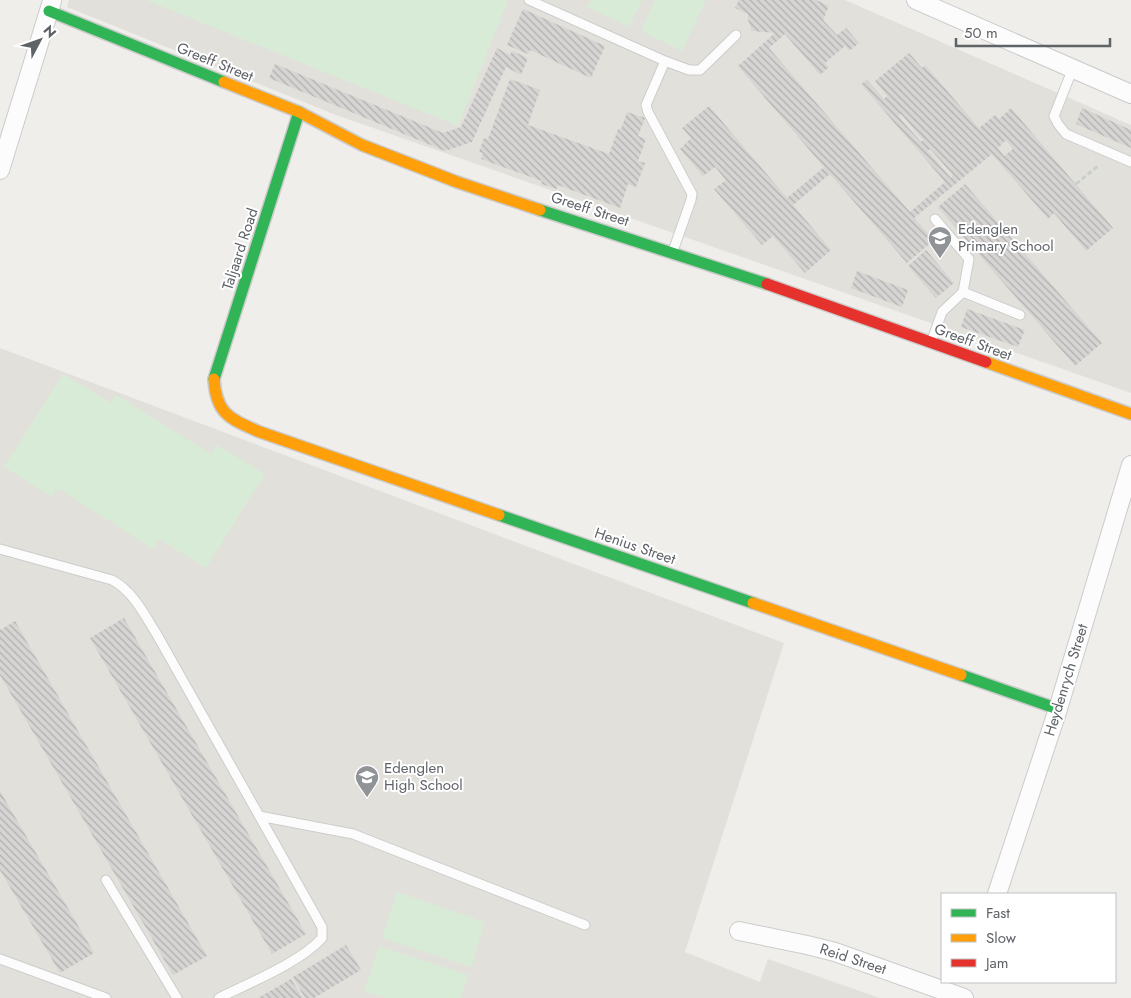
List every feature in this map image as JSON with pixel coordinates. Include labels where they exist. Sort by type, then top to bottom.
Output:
[{"type":"street","points":[[916,0],[1131,94]]},
{"type":"street","points":[[0,170],[50,6]]},
{"type":"street","name":"Greeff Street","points":[[50,6],[299,112],[362,144],[406,163],[457,182],[672,252],[1131,414]]},
{"type":"street","name":"Taljaard Road","points":[[214,395],[214,377],[299,112]]},
{"type":"street","name":"Henius Street","points":[[214,395],[219,409],[233,420],[260,432],[1058,709]]},
{"type":"street","name":"Heydenrych Street","points":[[997,893],[1058,709],[1131,465]]},
{"type":"street","name":"Reid Street","points":[[739,931],[807,944],[835,952],[964,998]]},
{"type":"street","points":[[964,998],[968,983]]},
{"type":"lane","points":[[529,0],[665,62],[689,70],[700,70],[736,35]]},
{"type":"lane","points":[[665,62],[646,105],[692,194],[672,252]]},
{"type":"lane","points":[[1073,68],[1054,116],[1055,120],[1066,134],[1131,162]]},
{"type":"lane","points":[[931,343],[942,312],[963,292],[969,259],[935,219]]},
{"type":"lane","points":[[963,292],[1020,314]]},
{"type":"lane","points":[[0,549],[112,580],[121,585],[133,597],[156,632],[322,927],[322,938],[288,964],[219,998]]},
{"type":"lane","points":[[259,816],[353,834],[585,925]]},
{"type":"lane","points":[[106,880],[177,998]]},
{"type":"lane","points":[[0,959],[106,998]]},
{"type":"path","points":[[1076,184],[1104,160],[1107,152]]},
{"type":"shaded area","name":"Edenglen Primary School","points":[[69,0],[845,0],[1131,125],[1131,393],[336,115],[67,7]]},
{"type":"shaded area","name":"Edenglen High School","points":[[0,348],[784,643],[685,952],[760,982],[768,959],[880,998],[0,998]]},
{"type":"green space","points":[[146,0],[508,0],[458,126]]},
{"type":"green space","points":[[591,0],[642,0],[629,27],[587,7]]},
{"type":"green space","points":[[655,0],[706,0],[682,51],[641,31]]},
{"type":"green space","points":[[63,374],[111,403],[116,395],[211,454],[217,445],[265,474],[206,568],[159,539],[153,549],[58,488],[52,497],[4,467]]},
{"type":"green space","points":[[397,892],[485,922],[471,967],[382,938]]},
{"type":"green space","points":[[379,946],[468,975],[461,998],[386,998],[364,991]]},
{"type":"building","points":[[739,0],[816,0],[829,6],[823,20],[837,35],[846,28],[859,43],[849,51],[845,46],[825,63],[829,67],[820,75],[785,34],[769,48],[910,212],[945,182],[861,84],[867,80],[884,99],[887,96],[875,81],[909,53],[922,68],[925,65],[979,128],[995,115],[999,119],[1011,108],[1113,228],[1086,251],[1054,213],[1048,219],[992,154],[914,218],[934,240],[907,263],[830,174],[793,205],[831,250],[805,273],[773,236],[762,245],[714,189],[726,180],[715,167],[703,176],[680,149],[691,138],[682,128],[709,106],[787,198],[824,167],[738,66],[775,33],[752,31],[748,14],[735,8]],"holes":[[[901,114],[923,140],[921,142],[898,116]],[[1006,140],[1013,149],[1004,156],[998,148]],[[930,149],[953,175],[951,178],[928,151]]]},
{"type":"building","points":[[523,9],[605,46],[591,78],[530,50],[528,54],[507,45]]},
{"type":"building","points":[[497,48],[510,55],[512,51],[528,58],[521,75],[506,67],[472,142],[445,151],[269,78],[275,64],[443,133],[461,127]]},
{"type":"building","points":[[510,79],[540,90],[528,125],[609,154],[618,129],[621,129],[627,112],[645,118],[638,136],[646,139],[638,161],[645,163],[636,187],[628,184],[620,208],[558,185],[557,189],[541,184],[542,181],[481,159],[483,153],[479,152],[484,138],[488,139]]},
{"type":"building","points":[[1082,108],[1131,130],[1131,148],[1076,124]]},
{"type":"building","points":[[965,184],[1102,343],[1075,366],[938,207]]},
{"type":"building","points":[[926,250],[954,283],[936,298],[908,266]]},
{"type":"building","points":[[857,271],[908,290],[902,307],[851,288]]},
{"type":"building","points":[[967,309],[1025,330],[1018,347],[961,327]]},
{"type":"building","points":[[124,618],[306,934],[272,954],[90,638]]},
{"type":"building","points":[[15,621],[207,956],[173,975],[0,675],[0,630]]},
{"type":"building","points":[[0,791],[94,953],[60,973],[0,870]]},
{"type":"building","points":[[346,945],[361,970],[314,998],[305,998],[293,977]]},
{"type":"building","points":[[291,979],[303,998],[258,998]]},
{"type":"traffic: fast","points":[[49,11],[224,82]]},
{"type":"traffic: fast","points":[[214,379],[299,112]]},
{"type":"traffic: fast","points":[[540,210],[767,284]]},
{"type":"traffic: fast","points":[[499,515],[753,603]]},
{"type":"traffic: fast","points":[[961,675],[1058,709]]},
{"type":"traffic: slow","points":[[224,82],[299,112],[362,145],[457,182],[540,210]]},
{"type":"traffic: slow","points":[[986,362],[1131,414]]},
{"type":"traffic: slow","points":[[214,379],[215,391],[222,408],[240,423],[260,432],[499,515]]},
{"type":"traffic: slow","points":[[753,603],[961,675]]},
{"type":"traffic: jam","points":[[767,284],[986,362]]},
{"type":"place","name":"Edenglen Primary School","points":[[940,259]]},
{"type":"place","name":"Edenglen High School","points":[[367,798]]}]
